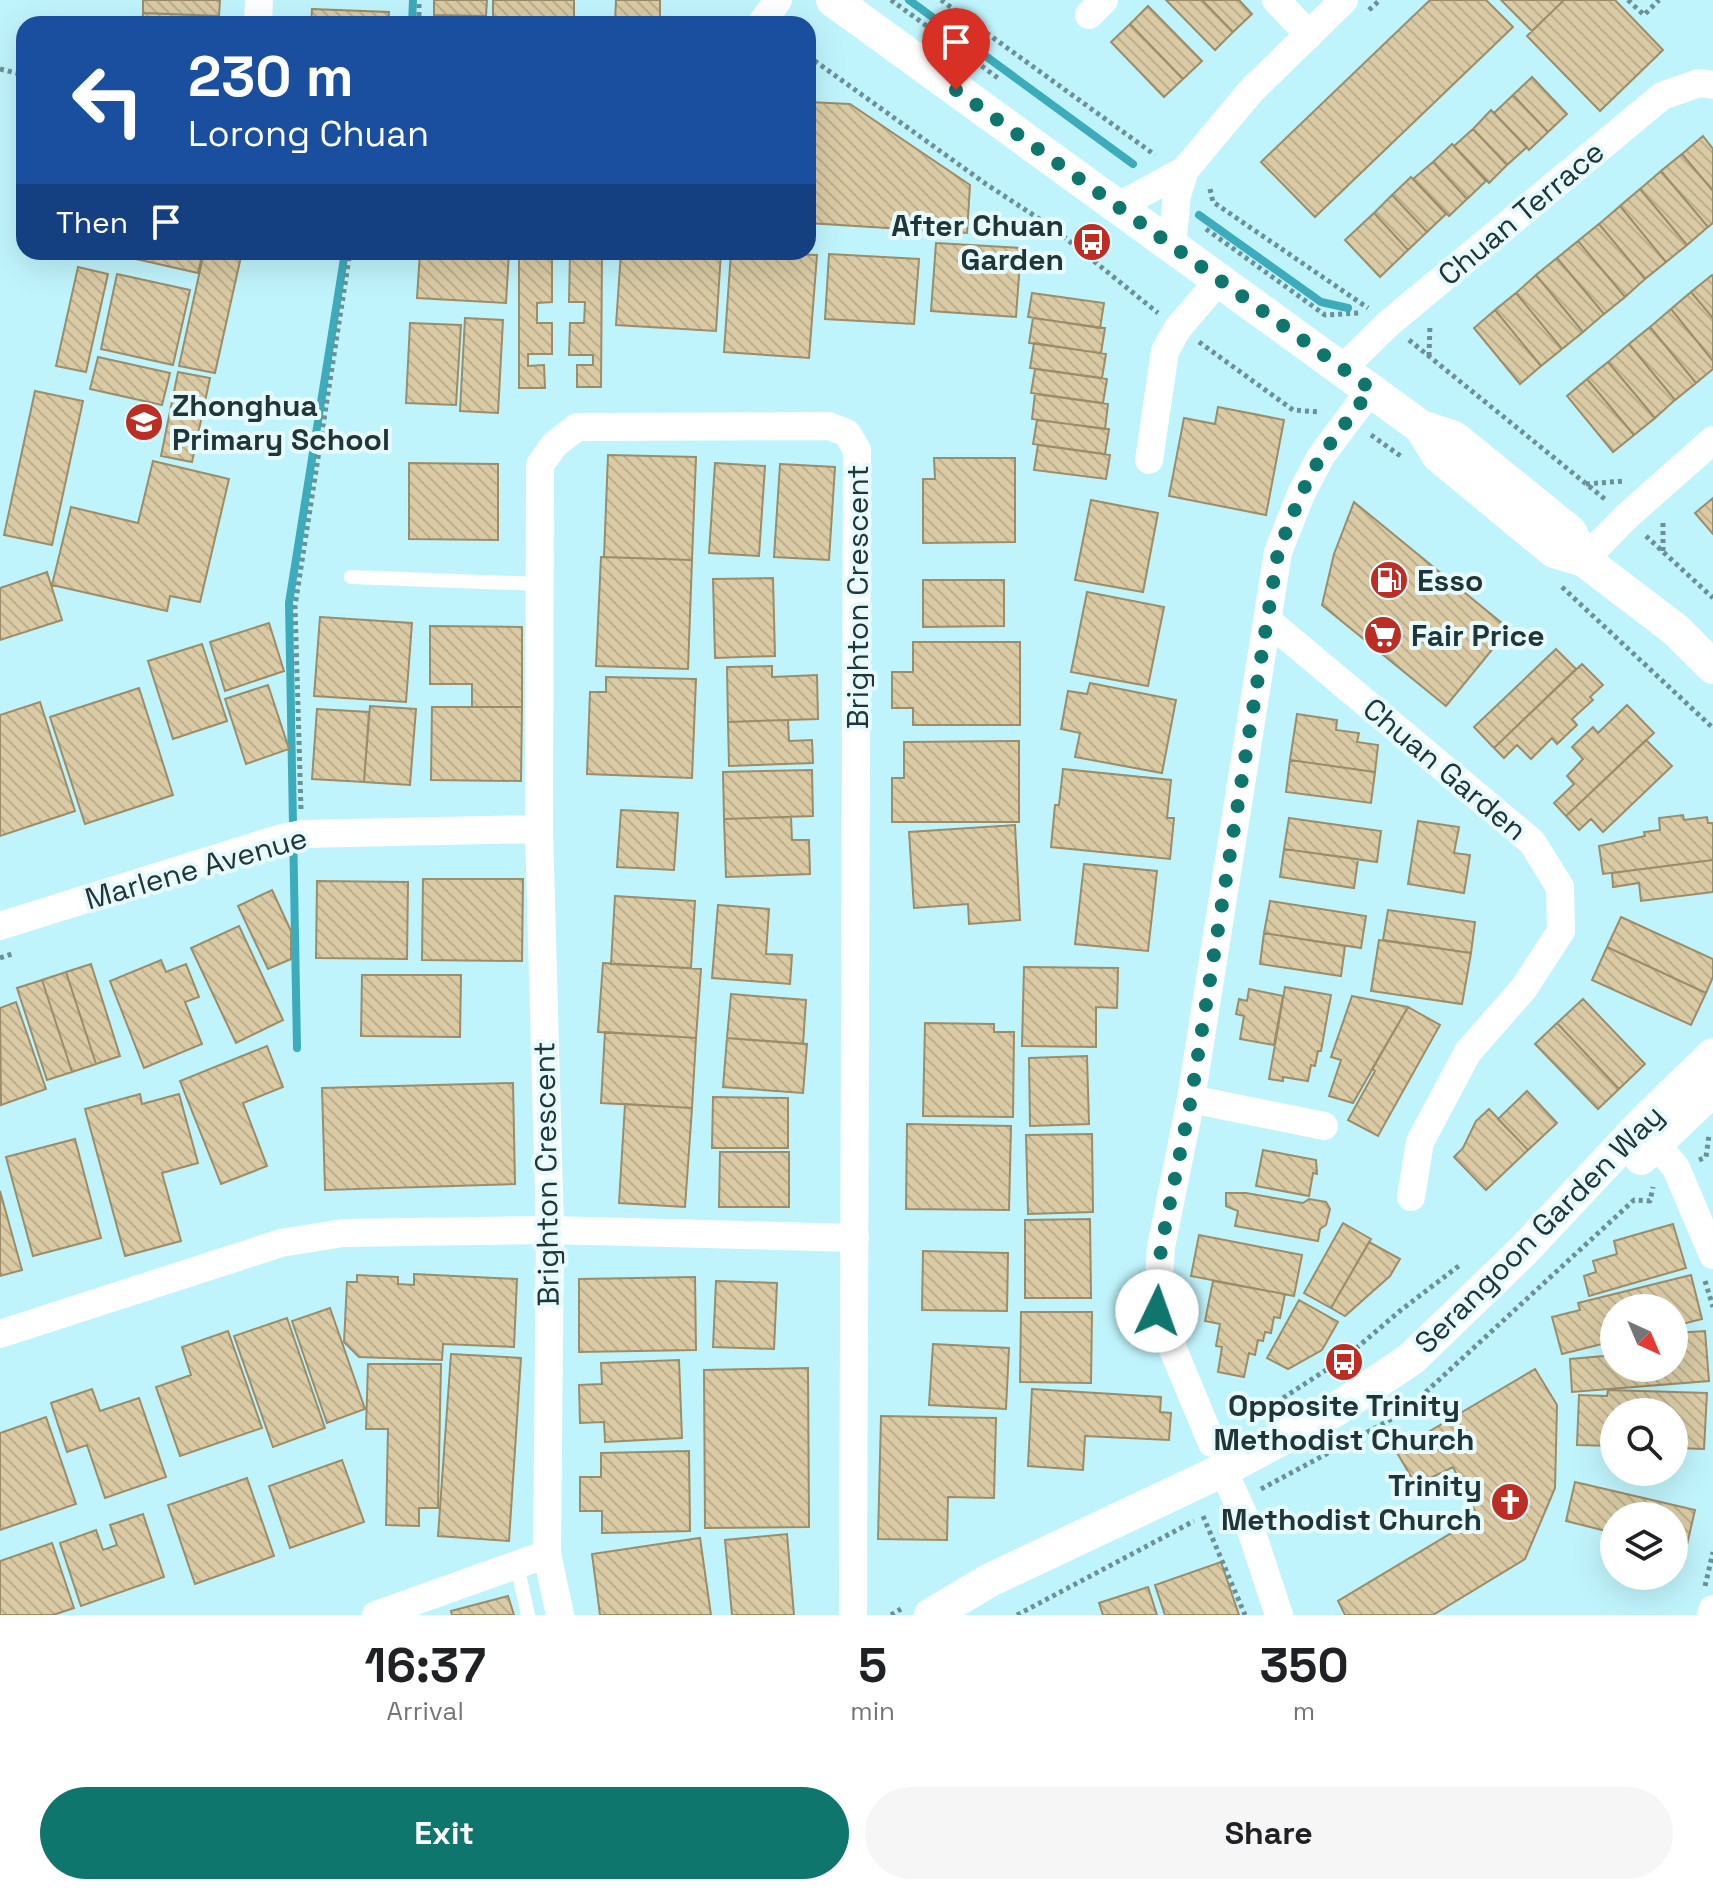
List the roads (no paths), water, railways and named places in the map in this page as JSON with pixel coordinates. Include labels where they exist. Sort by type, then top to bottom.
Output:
[{"type":"street","points":[[833,0],[1421,427],[1454,438],[1570,532],[1584,560],[1676,630],[1713,667]]},
{"type":"street","points":[[1276,0],[1309,35]]},
{"type":"street","points":[[1117,207],[1184,168],[1250,92],[1344,0]]},
{"type":"street","name":"Chuan Terrace","points":[[1343,368],[1381,318],[1662,96],[1699,83],[1713,85]]},
{"type":"street","points":[[1172,247],[1177,195],[1184,168]]},
{"type":"street","points":[[1149,460],[1165,351],[1178,328],[1219,280]]},
{"type":"street","points":[[1279,1615],[1252,1533],[1157,1311],[1161,1247],[1191,1099],[1278,552],[1301,494],[1321,456],[1371,389]]},
{"type":"street","name":"Brighton Crescent","points":[[560,1615],[547,1554],[550,1230],[539,829],[540,465],[554,445],[577,427],[829,426],[847,433],[857,450],[853,1615]]},
{"type":"street","points":[[1584,560],[1626,517],[1713,440]]},
{"type":"street","name":"Chuan Garden","points":[[1267,620],[1532,842],[1560,887],[1561,931],[1524,988],[1468,1052],[1420,1142],[1411,1197]]},
{"type":"street","name":"Marlene Avenue","points":[[0,926],[300,835],[539,829]]},
{"type":"street","name":"Serangoon Garden Way","points":[[1649,1134],[1713,1055]]},
{"type":"street","name":"Serangoon Garden Way","points":[[922,1608],[990,1580],[1335,1410],[1411,1359],[1649,1134],[1713,1089]]},
{"type":"street","points":[[1191,1099],[1324,1126]]},
{"type":"street","points":[[1649,1134],[1676,1168],[1713,1255]]},
{"type":"street","points":[[0,1334],[281,1243],[343,1233],[550,1230],[855,1238]]},
{"type":"street","name":"Serangoon Garden Way","points":[[958,1615],[1222,1465]]},
{"type":"street","points":[[376,1615],[547,1554]]},
{"type":"street","points":[[1711,1615],[1713,1609]]},
{"type":"lane","points":[[351,577],[540,584]]},
{"type":"lane","points":[[517,1565],[528,1615]]},
{"type":"waterway","points":[[412,16],[413,0]]},
{"type":"waterway","points":[[909,0],[1133,164]]},
{"type":"waterway","points":[[1199,215],[1321,302],[1348,308]]},
{"type":"waterway","points":[[297,1048],[289,603],[344,260]]},
{"type":"place","name":"After Chuan Garden","points":[[1092,242]]},
{"type":"place","name":"Zhonghua Primary School","points":[[144,422]]},
{"type":"place","name":"Esso","points":[[1389,580]]},
{"type":"place","name":"Fair Price","points":[[1383,635]]},
{"type":"place","name":"Opposite Trinity Methodist Church","points":[[1344,1362]]},
{"type":"place","name":"Trinity Methodist Church","points":[[1510,1502]]}]
